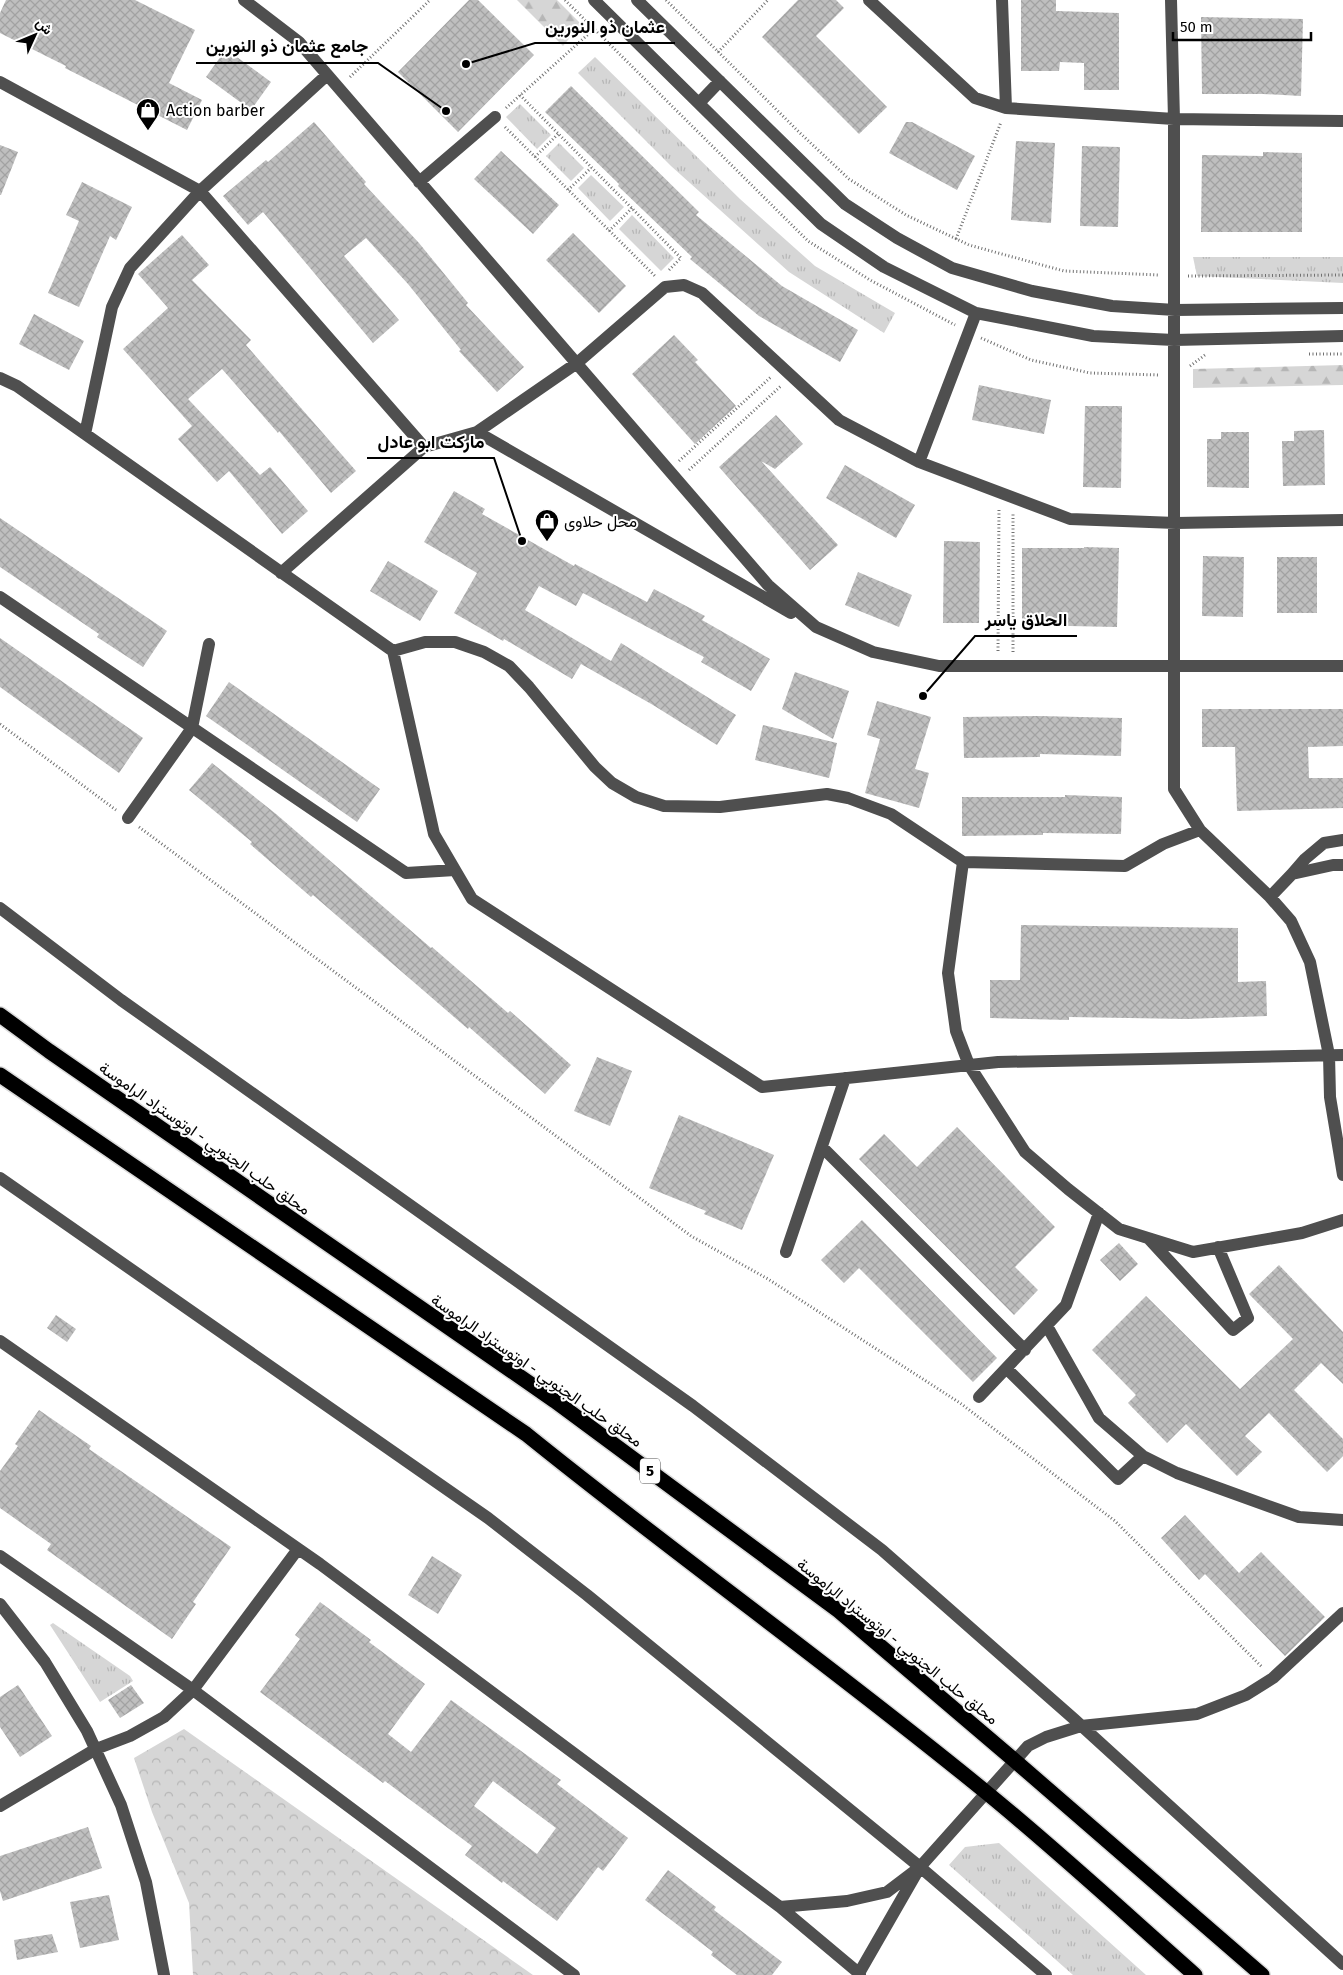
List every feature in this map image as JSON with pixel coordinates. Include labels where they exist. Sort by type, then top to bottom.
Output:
[{"type":"highway","name":"محلق حلب الجنوبي - اوتوستراد الراموسة","points":[[0,1015],[48,1051],[555,1401],[838,1610],[1262,1975]]},
{"type":"highway","points":[[0,1075],[526,1434],[585,1482],[809,1652],[987,1793],[1195,1975]]},
{"type":"street","points":[[244,0],[299,42],[768,585],[816,627]]},
{"type":"street","points":[[594,0],[821,224],[884,267],[976,313],[1093,336],[1174,340],[1343,336]]},
{"type":"street","points":[[636,0],[845,204],[897,238],[952,268],[1032,291],[1103,305],[1175,310],[1343,308]]},
{"type":"street","points":[[870,0],[975,98],[1006,108],[1174,120],[1343,121]]},
{"type":"street","points":[[1002,0],[1006,108]]},
{"type":"street","points":[[1171,0],[1174,120],[1176,523],[1174,789],[1200,830],[1270,897],[1291,921],[1310,962],[1329,1055],[1330,1097],[1343,1175]]},
{"type":"street","points":[[85,434],[112,307],[130,268],[200,191],[327,75]]},
{"type":"street","points":[[699,104],[720,81]]},
{"type":"street","points":[[0,82],[200,191],[424,447]]},
{"type":"street","points":[[419,182],[495,118]]},
{"type":"street","points":[[281,573],[424,447],[477,432],[576,363],[661,283],[684,285],[702,294],[840,420],[919,462],[1070,519],[1176,523],[1343,520]]},
{"type":"street","points":[[919,462],[976,313]]},
{"type":"street","points":[[0,378],[17,386],[392,652],[434,834],[472,898],[762,1088],[998,1062],[1343,1055]]},
{"type":"street","points":[[477,432],[816,627],[873,652],[939,666],[1343,666]]},
{"type":"street","points":[[0,597],[406,873],[455,870]]},
{"type":"street","points":[[392,652],[425,642],[455,642],[484,652],[509,666],[529,687],[594,767],[612,783],[636,797],[664,806],[720,807],[827,794],[848,798],[891,814],[963,862],[1126,866],[1163,844],[1200,830]]},
{"type":"street","points":[[128,818],[192,728],[209,644]]},
{"type":"street","points":[[1270,897],[1305,859],[1324,843],[1343,840]]},
{"type":"street","points":[[963,862],[948,973],[956,1031],[969,1065],[1025,1152],[1118,1228],[1193,1252],[1302,1233],[1343,1220]]},
{"type":"street","points":[[1292,874],[1333,865],[1343,865]]},
{"type":"street","points":[[0,908],[121,1000],[693,1406],[882,1550],[1081,1726],[1343,1964]]},
{"type":"street","points":[[786,1252],[845,1078]]},
{"type":"street","points":[[822,1147],[1025,1350]]},
{"type":"street","points":[[0,1178],[488,1518],[587,1595],[920,1867],[1046,1975]]},
{"type":"street","points":[[979,1397],[1066,1305],[1099,1213]]},
{"type":"street","points":[[1147,1237],[1233,1330],[1248,1318],[1218,1247]]},
{"type":"street","points":[[1047,1326],[1100,1418],[1143,1456],[1177,1473],[1299,1517],[1343,1520]]},
{"type":"street","points":[[0,1341],[298,1549],[780,1907],[859,1974],[920,1867]]},
{"type":"street","points":[[1007,1369],[1118,1479],[1143,1456]]},
{"type":"street","points":[[0,1806],[96,1749],[130,1736],[164,1716],[193,1690],[298,1549]]},
{"type":"street","points":[[0,1556],[193,1690],[574,1975]]},
{"type":"street","points":[[0,1604],[45,1662],[87,1731],[121,1805],[146,1882],[164,1975]]},
{"type":"street","points":[[780,1907],[847,1901],[887,1892],[920,1867],[1028,1746],[1046,1737],[1081,1726],[1197,1714],[1246,1695],[1273,1678],[1343,1614]]},
{"type":"path","points":[[338,88],[430,0]]},
{"type":"path","points":[[666,0],[849,179],[906,215],[969,245],[1064,271],[1174,276],[1343,275]]},
{"type":"path","points":[[718,52],[768,0]]},
{"type":"path","points":[[520,95],[681,258],[661,283],[495,118],[520,95],[610,15]]},
{"type":"path","points":[[956,239],[1006,108]]},
{"type":"path","points":[[535,157],[558,134]]},
{"type":"path","points":[[568,190],[591,168]]},
{"type":"path","points":[[609,231],[632,208]]},
{"type":"path","points":[[969,333],[1031,360],[1090,373],[1175,376],[1206,355]]},
{"type":"path","points":[[1304,354],[1343,354]]},
{"type":"path","points":[[674,475],[781,367]]},
{"type":"path","points":[[674,475],[792,376]]},
{"type":"path","points":[[998,666],[999,492]]},
{"type":"path","points":[[1013,498],[1013,666]]},
{"type":"path","points":[[0,724],[691,1236],[768,1279],[975,1415],[1115,1521],[1273,1678]]},
{"type":"green space","points":[[517,0],[557,0],[581,24],[563,46]]},
{"type":"green space","points":[[595,57],[740,199],[815,266],[895,313],[884,333],[789,272],[671,166],[578,73]]},
{"type":"green space","points":[[520,104],[551,135],[537,149],[506,117]]},
{"type":"green space","points":[[559,143],[584,168],[571,181],[546,156]]},
{"type":"green space","points":[[591,175],[624,207],[610,221],[578,188]]},
{"type":"green space","points":[[632,215],[674,258],[661,271],[619,229]]},
{"type":"green space","points":[[1193,257],[1343,257],[1343,283],[1197,276]]},
{"type":"green space","points":[[1343,365],[1343,385],[1193,388],[1193,369]]},
{"type":"green space","points":[[53,1623],[130,1676],[133,1681],[100,1702],[50,1625]]},
{"type":"green space","points":[[184,1729],[533,1975],[193,1975],[189,1903],[152,1812],[134,1758]]},
{"type":"green space","points":[[999,1843],[1146,1975],[1073,1975],[949,1865],[965,1847]]},
{"type":"building","points":[[6,0],[135,0],[195,30],[169,83],[202,100],[187,130],[0,33],[0,13]]},
{"type":"building","points":[[469,0],[478,0],[534,55],[458,132],[398,72]]},
{"type":"building","points":[[798,0],[836,0],[844,8],[816,36],[887,107],[859,134],[762,37]]},
{"type":"building","points":[[1021,0],[1056,0],[1056,11],[1119,13],[1119,90],[1084,90],[1084,63],[1060,62],[1059,71],[1021,71]]},
{"type":"building","points":[[1201,17],[1303,19],[1301,96],[1202,94]]},
{"type":"building","points":[[226,49],[271,82],[251,110],[206,77]]},
{"type":"building","points":[[571,86],[699,212],[696,215],[782,286],[858,330],[840,362],[759,316],[690,259],[692,257],[545,112]]},
{"type":"building","points":[[314,122],[366,182],[364,184],[419,243],[468,303],[466,305],[524,367],[497,392],[459,351],[461,350],[408,284],[366,238],[344,256],[399,320],[373,343],[263,212],[248,225],[223,196],[266,160],[268,162]]},
{"type":"building","points":[[906,122],[912,122],[975,156],[957,190],[889,153]]},
{"type":"building","points":[[1016,141],[1055,143],[1051,223],[1011,220]]},
{"type":"building","points":[[0,145],[18,152],[1,195],[0,195]]},
{"type":"building","points":[[1082,146],[1120,147],[1118,227],[1080,226]]},
{"type":"building","points":[[501,151],[559,205],[533,234],[474,179]]},
{"type":"building","points":[[1263,152],[1302,153],[1302,232],[1201,232],[1202,155],[1263,156]]},
{"type":"building","points":[[82,182],[132,207],[116,240],[110,236],[79,307],[48,293],[79,221],[66,215]]},
{"type":"building","points":[[573,233],[626,286],[599,313],[546,260]]},
{"type":"building","points":[[182,235],[209,265],[192,280],[251,340],[246,345],[356,471],[331,493],[279,431],[278,433],[222,369],[188,399],[260,475],[270,467],[308,511],[282,534],[229,471],[217,482],[178,439],[192,426],[123,349],[168,308],[138,274]]},
{"type":"building","points":[[34,314],[84,341],[69,370],[19,344]]},
{"type":"building","points":[[674,335],[698,360],[695,362],[736,406],[695,444],[632,374]]},
{"type":"building","points":[[979,385],[1051,400],[1044,434],[972,420]]},
{"type":"building","points":[[1085,406],[1122,406],[1121,488],[1083,487]]},
{"type":"building","points":[[776,415],[803,444],[775,469],[761,461],[838,545],[810,570],[719,467]]},
{"type":"building","points":[[1324,430],[1325,485],[1283,486],[1282,441],[1294,441],[1294,431]]},
{"type":"building","points":[[1221,432],[1249,432],[1249,488],[1207,487],[1207,439],[1221,439]]},
{"type":"building","points":[[845,465],[915,505],[896,538],[826,498]]},
{"type":"building","points":[[454,491],[485,509],[482,514],[574,566],[575,564],[647,602],[654,589],[705,616],[702,620],[770,659],[751,691],[701,662],[704,657],[583,593],[576,606],[539,586],[525,610],[611,661],[621,643],[736,715],[717,745],[653,705],[581,664],[572,679],[504,639],[503,641],[454,613],[477,573],[424,542]]},
{"type":"building","points":[[0,518],[167,631],[143,667],[97,637],[99,634],[0,567]]},
{"type":"building","points":[[944,541],[980,542],[979,623],[943,623]]},
{"type":"building","points":[[1022,548],[1119,548],[1117,627],[1022,625]]},
{"type":"building","points":[[1203,556],[1244,557],[1243,617],[1202,616]]},
{"type":"building","points":[[1277,557],[1317,557],[1317,613],[1277,613]]},
{"type":"building","points":[[388,561],[438,591],[420,621],[370,591]]},
{"type":"building","points":[[858,572],[912,595],[899,627],[845,605]]},
{"type":"building","points":[[0,638],[143,738],[119,773],[0,687]]},
{"type":"building","points":[[795,672],[849,691],[833,739],[782,709]]},
{"type":"building","points":[[229,682],[380,789],[357,822],[206,716]]},
{"type":"building","points":[[877,701],[931,717],[915,769],[929,773],[919,808],[865,793],[880,739],[867,735]]},
{"type":"building","points":[[1202,709],[1343,709],[1343,746],[1308,747],[1309,778],[1343,778],[1343,808],[1237,811],[1235,747],[1202,747]]},
{"type":"building","points":[[963,717],[1122,718],[1121,756],[1040,754],[1040,757],[964,758]]},
{"type":"building","points":[[763,725],[837,743],[829,778],[755,760]]},
{"type":"building","points":[[212,763],[276,814],[431,948],[508,1013],[510,1011],[571,1065],[545,1094],[313,895],[311,897],[250,844],[252,842],[189,790]]},
{"type":"building","points":[[1065,795],[1122,797],[1121,834],[1043,833],[1043,835],[962,836],[962,797],[1065,797]]},
{"type":"building","points":[[1021,925],[1238,928],[1238,982],[1266,981],[1267,1016],[1187,1019],[1069,1017],[1069,1020],[990,1018],[990,980],[1020,980]]},
{"type":"building","points":[[597,1057],[632,1071],[610,1126],[574,1111]]},
{"type":"building","points":[[679,1115],[774,1155],[742,1230],[704,1214],[706,1211],[649,1188]]},
{"type":"building","points":[[957,1127],[1055,1227],[1015,1267],[1038,1290],[1014,1315],[859,1159],[884,1134],[917,1167]]},
{"type":"building","points":[[862,1220],[997,1358],[973,1382],[859,1268],[844,1283],[821,1260]]},
{"type":"building","points":[[1119,1243],[1138,1264],[1120,1281],[1100,1260]]},
{"type":"building","points":[[1279,1265],[1343,1332],[1343,1384],[1321,1363],[1294,1390],[1343,1439],[1343,1456],[1327,1472],[1269,1413],[1245,1436],[1262,1452],[1237,1476],[1186,1424],[1167,1443],[1128,1403],[1136,1395],[1092,1350],[1146,1296],[1240,1389],[1293,1339],[1249,1294]]},
{"type":"building","points":[[56,1315],[76,1329],[67,1342],[47,1328]]},
{"type":"building","points":[[39,1410],[91,1446],[89,1449],[231,1547],[193,1602],[196,1604],[172,1639],[47,1550],[51,1544],[0,1508],[0,1471],[18,1446],[15,1444]]},
{"type":"building","points":[[1185,1515],[1239,1573],[1261,1552],[1325,1617],[1285,1656],[1205,1574],[1199,1580],[1161,1538]]},
{"type":"building","points":[[432,1556],[462,1575],[438,1614],[408,1595]]},
{"type":"building","points":[[320,1602],[425,1684],[388,1734],[411,1752],[451,1700],[561,1780],[557,1784],[628,1838],[603,1871],[598,1867],[557,1921],[465,1855],[472,1846],[260,1692],[300,1639],[295,1635]],"holes":[[[493,1781],[556,1828],[537,1854],[474,1806]]]},
{"type":"building","points":[[18,1685],[52,1736],[20,1757],[0,1727],[0,1697]]},
{"type":"building","points":[[131,1685],[144,1703],[120,1718],[108,1700]]},
{"type":"building","points":[[88,1827],[102,1868],[3,1901],[0,1891],[0,1856]]},
{"type":"building","points":[[668,1870],[716,1907],[714,1910],[782,1962],[772,1975],[737,1975],[711,1955],[713,1952],[645,1900]]},
{"type":"building","points":[[109,1895],[119,1940],[80,1948],[70,1902]]},
{"type":"building","points":[[52,1934],[58,1952],[17,1960],[14,1940]]},
{"type":"place","name":"عثمان ذو النورين","points":[[466,64]]},
{"type":"place","name":"جامع عثمان ذو النورين","points":[[446,111]]},
{"type":"place","name":"Action barber","points":[[148,131]]},
{"type":"place","name":"ماركت ابو عادل","points":[[522,541]]},
{"type":"place","name":"محل حلاوى","points":[[547,542]]},
{"type":"place","name":"الحلاق ياسر","points":[[923,696]]}]
